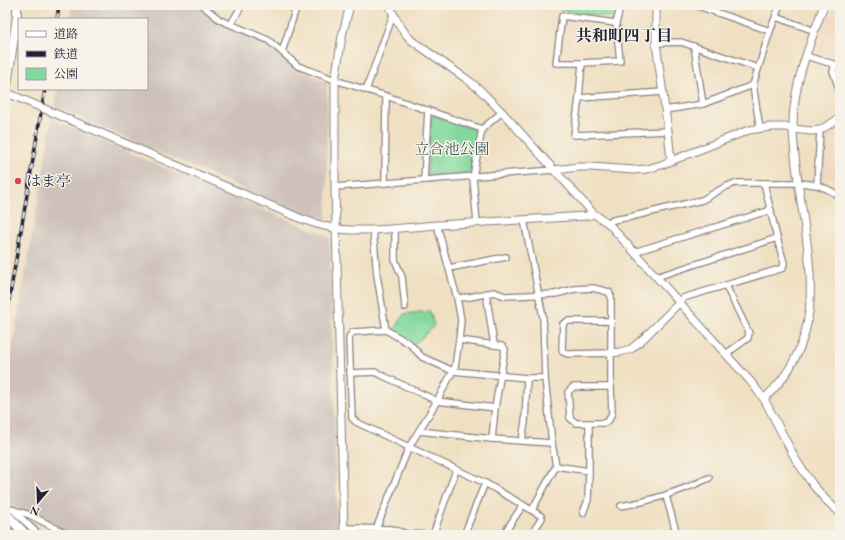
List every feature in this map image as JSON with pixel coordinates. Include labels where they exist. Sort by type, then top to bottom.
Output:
[{"type":"highway","points":[[6,514],[26,535]]},
{"type":"main road","points":[[5,94],[17,16],[17,5]]},
{"type":"street","points":[[202,5],[220,20],[268,40],[298,66],[335,80],[482,128]]},
{"type":"street","points":[[231,24],[242,5]]},
{"type":"street","points":[[282,52],[297,5]]},
{"type":"street","points":[[350,5],[342,36],[335,80],[335,187],[344,532],[376,529],[407,534],[432,535],[456,470]]},
{"type":"street","points":[[616,23],[562,16],[556,63],[620,61],[616,23],[621,5]]},
{"type":"street","points":[[656,5],[656,43],[671,161]]},
{"type":"street","points":[[695,5],[770,31]]},
{"type":"street","points":[[760,129],[753,85],[780,5]]},
{"type":"street","points":[[812,228],[795,154],[793,129],[797,90],[806,56],[824,5]]},
{"type":"street","points":[[366,90],[391,8]]},
{"type":"street","points":[[391,8],[401,29],[411,40],[468,80],[502,112],[594,214],[608,223],[751,382],[764,399],[796,460],[804,472],[813,485],[840,514]]},
{"type":"street","points":[[776,17],[815,31]]},
{"type":"street","points":[[656,43],[682,42],[758,68]]},
{"type":"street","points":[[694,46],[703,104]]},
{"type":"street","points":[[806,56],[838,66]]},
{"type":"street","points":[[582,63],[574,135],[668,131]]},
{"type":"street","points":[[838,66],[833,70],[840,92]]},
{"type":"street","points":[[665,110],[703,104],[753,85]]},
{"type":"street","points":[[579,98],[663,92]]},
{"type":"street","points":[[5,94],[54,112],[302,220],[320,226],[336,229],[373,230],[586,216],[594,214]]},
{"type":"street","points":[[385,183],[386,96]]},
{"type":"street","points":[[424,180],[428,110]]},
{"type":"street","points":[[477,223],[473,177],[482,128],[502,112]]},
{"type":"street","points":[[335,187],[473,177],[590,166],[634,170],[647,169],[749,130],[771,127],[786,127],[811,131],[820,130],[840,118]]},
{"type":"street","points":[[817,185],[820,130]]},
{"type":"street","points":[[608,223],[613,220],[702,200],[735,183],[801,182],[817,185],[840,196]]},
{"type":"street","points":[[611,321],[568,322],[563,324],[563,352],[568,354],[611,353],[631,349],[680,303],[683,298],[783,268],[784,263],[764,183]]},
{"type":"street","points":[[634,252],[771,210]]},
{"type":"street","points":[[524,220],[542,317],[545,378],[556,466],[532,510]]},
{"type":"street","points":[[376,529],[409,447],[437,401],[455,367],[461,320],[457,298],[437,225]]},
{"type":"street","points":[[395,228],[394,260],[402,277],[405,307]]},
{"type":"street","points":[[373,230],[377,275],[386,330]]},
{"type":"street","points":[[656,277],[777,238]]},
{"type":"street","points":[[449,268],[506,256]]},
{"type":"street","points":[[726,286],[749,333],[748,338],[726,354]]},
{"type":"street","points":[[457,298],[494,292],[505,296],[555,294],[575,289],[593,288],[608,292],[611,296],[612,413],[609,420],[604,423],[576,423],[570,418],[568,392],[573,387],[611,387]]},
{"type":"street","points":[[486,293],[494,345]]},
{"type":"street","points":[[531,535],[542,518],[532,510],[485,483],[356,422],[352,418],[349,337],[353,332],[386,330],[410,344],[422,357],[453,371],[527,378],[545,378]]},
{"type":"street","points":[[459,340],[502,346],[504,349],[492,438]]},
{"type":"street","points":[[350,373],[375,372],[437,401],[495,408]]},
{"type":"street","points":[[522,440],[525,422],[527,378]]},
{"type":"street","points":[[764,399],[779,390],[792,378]]},
{"type":"street","points":[[583,513],[588,500],[589,424]]},
{"type":"street","points":[[419,431],[552,443]]},
{"type":"street","points":[[556,466],[589,471]]},
{"type":"street","points":[[621,506],[666,496],[709,478]]},
{"type":"street","points":[[464,535],[485,483]]},
{"type":"street","points":[[666,496],[677,535]]},
{"type":"street","points":[[503,535],[523,505]]},
{"type":"street","points":[[39,535],[11,508],[30,515],[69,535]]},
{"type":"street","points":[[5,526],[14,535]]},
{"type":"street","points":[[437,535],[447,535]]},
{"type":"shaded area","points":[[72,5],[200,5],[201,8],[218,23],[267,43],[297,69],[327,82],[327,218],[324,220],[296,212],[55,107],[58,90],[148,90],[148,18],[70,18]]},
{"type":"shaded area","points":[[834,5],[840,5],[840,59],[819,52],[818,50]]},
{"type":"shaded area","points":[[52,119],[188,178],[327,235],[330,238],[337,535],[74,535],[41,518],[5,503],[5,391]]},
{"type":"shaded area","points":[[840,125],[840,178],[820,178],[822,140],[824,136]]},
{"type":"green space","points":[[551,5],[617,5],[614,18],[563,11]]},
{"type":"green space","name":"立合池公園","points":[[433,115],[476,130],[479,133],[472,171],[469,174],[429,177],[427,175],[431,117]]},
{"type":"green space","points":[[430,311],[434,326],[415,344],[393,333],[404,314]]},
{"type":"railway","points":[[57,18],[59,5]]},
{"type":"railway","points":[[5,324],[45,90]]},
{"type":"place","name":"はま亭","points":[[18,181]]},
{"type":"district","name":"共和町四丁目","points":[[624,35]]}]
